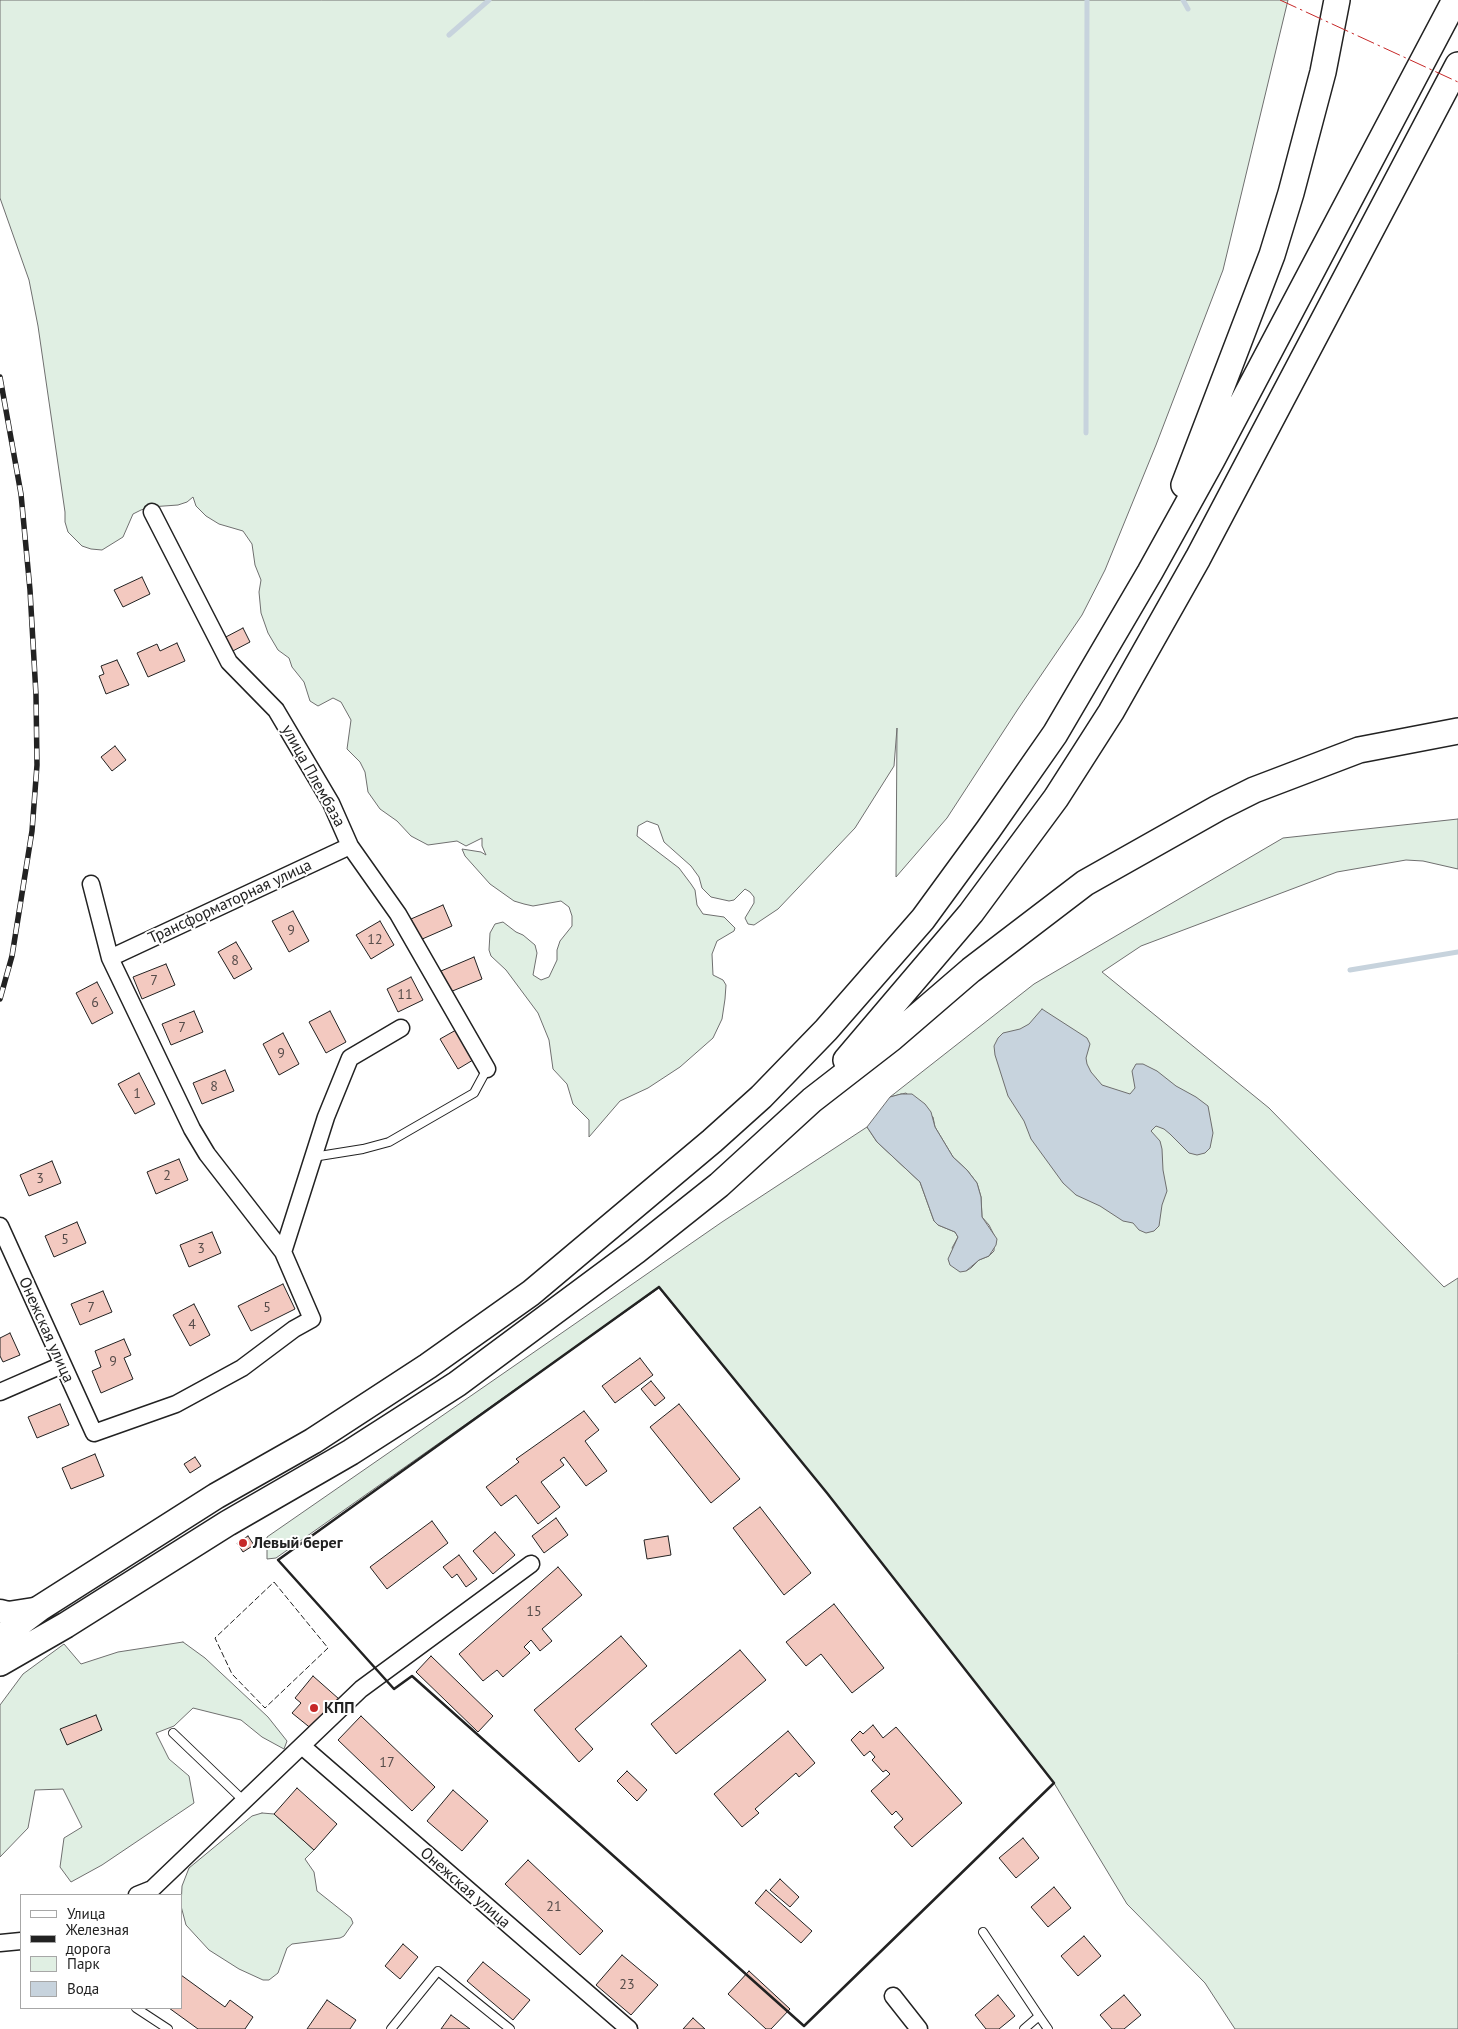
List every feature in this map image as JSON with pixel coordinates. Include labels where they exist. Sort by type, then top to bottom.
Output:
[{"type":"main road","points":[[1150,572],[1272,255],[1291,193],[1323,72],[1337,0]]},
{"type":"main road","points":[[0,1638],[40,1608],[216,1496],[313,1441],[428,1366],[531,1293],[705,1147],[761,1097],[826,1030],[935,903],[1056,734],[1150,572],[1212,460],[1455,0]]},
{"type":"main road","points":[[812,1100],[971,913],[1056,798],[1111,712],[1198,558],[1458,65]]},
{"type":"main road","points":[[0,1663],[66,1625],[228,1523],[351,1452],[456,1384],[636,1251],[697,1203],[812,1100],[892,1038],[971,970],[1085,883],[1218,808],[1254,790],[1359,750],[1458,731]]},
{"type":"main road","points":[[0,1611],[8,1613],[40,1608]]},
{"type":"street","name":"улица Плембаза","points":[[152,512],[229,662],[276,710],[331,803],[350,846],[398,914],[487,1069]]},
{"type":"street","name":"Трансформаторная улица","points":[[110,958],[350,846]]},
{"type":"street","points":[[91,884],[110,958],[192,1130],[207,1154],[283,1252]]},
{"type":"street","points":[[283,1252],[326,1117],[350,1058],[401,1028]]},
{"type":"street","name":"Онежская улица","points":[[0,1226],[94,1433],[176,1404],[242,1368],[294,1329],[312,1319],[283,1252]]},
{"type":"street","points":[[0,1392],[62,1365]]},
{"type":"street","points":[[140,1894],[152,1889],[361,1689],[531,1564]]},
{"type":"street","name":"Онежская улица","points":[[302,1746],[629,2029]]},
{"type":"street","points":[[0,1943],[20,1941]]},
{"type":"street","points":[[893,1996],[920,2029]]},
{"type":"lane","points":[[314,1157],[363,1149],[389,1142],[474,1093],[487,1069]]},
{"type":"lane","points":[[173,1733],[243,1800]]},
{"type":"lane","points":[[983,1932],[1048,2029]]},
{"type":"lane","points":[[391,2029],[438,1971],[510,2029]]},
{"type":"lane","points":[[138,2009],[168,2029]]},
{"type":"lane","points":[[1024,2029],[1039,2016]]},
{"type":"green space","points":[[0,0],[1288,0],[1223,270],[1156,445],[1105,570],[1082,615],[947,818],[896,877],[897,728],[894,766],[855,828],[778,909],[754,925],[748,924],[745,918],[754,903],[754,897],[750,892],[745,889],[734,900],[729,901],[711,897],[702,888],[699,877],[691,866],[664,842],[658,825],[647,821],[638,826],[637,836],[679,868],[691,884],[695,890],[697,905],[703,914],[724,917],[735,928],[734,931],[717,941],[712,954],[713,975],[723,980],[726,985],[722,1019],[713,1038],[680,1067],[648,1088],[620,1101],[589,1137],[589,1120],[573,1104],[567,1084],[553,1069],[549,1040],[538,1013],[506,970],[491,956],[489,950],[490,933],[495,924],[503,922],[535,945],[537,953],[533,975],[541,980],[549,977],[557,960],[557,950],[560,941],[572,926],[572,916],[569,907],[561,901],[533,906],[524,904],[514,901],[490,884],[465,856],[462,849],[481,852],[486,855],[482,846],[482,838],[466,846],[457,841],[428,845],[411,836],[397,821],[380,809],[368,792],[365,772],[360,762],[347,749],[351,720],[341,702],[333,698],[318,706],[310,701],[304,682],[292,667],[289,658],[278,650],[268,633],[261,613],[259,592],[261,580],[255,565],[252,544],[243,531],[219,524],[206,516],[196,506],[193,497],[187,502],[178,505],[150,507],[133,514],[123,537],[102,550],[82,546],[68,532],[65,522],[38,326],[29,280],[0,198]]},
{"type":"green space","points":[[1458,819],[1458,869],[1423,861],[1406,860],[1337,872],[1141,946],[1102,972],[1269,1108],[1444,1287],[1458,1278],[1458,2029],[1235,2029],[1205,1983],[1127,1904],[1054,1783],[827,1493],[659,1288],[276,1558],[267,1559],[267,1537],[722,1222],[867,1127],[877,1142],[920,1182],[934,1221],[938,1225],[955,1232],[958,1237],[952,1248],[966,1271],[971,1268],[979,1260],[989,1256],[994,1251],[994,1235],[982,1217],[981,1197],[977,1183],[953,1157],[935,1127],[933,1117],[906,1093],[890,1097],[1034,984],[1283,838]]},
{"type":"green space","points":[[183,1642],[205,1658],[268,1717],[287,1741],[284,1749],[262,1737],[241,1720],[193,1708],[174,1726],[156,1733],[169,1759],[189,1776],[194,1803],[102,1865],[71,1882],[60,1867],[64,1838],[82,1827],[63,1789],[35,1790],[28,1828],[0,1857],[0,1705],[23,1674],[64,1644],[81,1664],[118,1652]]},
{"type":"green space","points":[[262,1813],[274,1814],[314,1850],[305,1859],[314,1872],[317,1891],[351,1918],[353,1923],[344,1936],[340,1938],[292,1944],[287,1948],[278,1973],[269,1980],[263,1980],[239,1969],[209,1950],[186,1925],[182,1910],[182,1886],[189,1868],[252,1816]]},
{"type":"water","points":[[1042,1009],[1087,1038],[1090,1044],[1086,1058],[1087,1064],[1102,1085],[1130,1094],[1135,1088],[1132,1071],[1136,1064],[1143,1064],[1157,1071],[1176,1086],[1208,1106],[1213,1133],[1210,1148],[1205,1153],[1197,1155],[1189,1153],[1164,1129],[1156,1126],[1151,1131],[1160,1141],[1167,1191],[1162,1205],[1159,1226],[1154,1231],[1146,1233],[1139,1230],[1133,1223],[1123,1221],[1100,1206],[1076,1195],[1063,1183],[1031,1139],[1024,1121],[1008,1096],[994,1046],[1003,1033],[1020,1029],[1029,1024]]},
{"type":"water","points":[[912,1094],[925,1104],[931,1112],[935,1127],[953,1157],[977,1183],[981,1197],[982,1217],[997,1239],[996,1245],[989,1256],[979,1260],[966,1271],[960,1272],[950,1265],[948,1259],[958,1237],[955,1232],[938,1225],[934,1221],[920,1182],[877,1142],[867,1127],[890,1097]]},
{"type":"building","points":[[142,577],[150,594],[123,607],[114,590]]},
{"type":"building","points":[[243,628],[250,642],[229,653],[222,639]]},
{"type":"building","points":[[177,643],[185,661],[148,677],[137,653],[157,644],[160,651]]},
{"type":"building","points":[[117,660],[129,685],[106,694],[99,676],[104,674],[101,666]]},
{"type":"building","points":[[115,746],[126,760],[112,771],[101,757]]},
{"type":"building","points":[[443,905],[452,926],[420,940],[411,919]]},
{"type":"building","points":[[293,911],[309,941],[289,952],[272,921]]},
{"type":"building","points":[[380,921],[394,945],[371,959],[356,935]]},
{"type":"building","points":[[236,942],[252,969],[234,979],[218,952]]},
{"type":"building","points":[[474,957],[482,979],[450,992],[441,971]]},
{"type":"building","points":[[166,964],[175,985],[142,999],[133,977]]},
{"type":"building","points":[[411,977],[423,1000],[398,1012],[387,989]]},
{"type":"building","points":[[97,982],[113,1013],[92,1024],[76,993]]},
{"type":"building","points":[[194,1011],[203,1032],[171,1045],[162,1024]]},
{"type":"building","points":[[330,1011],[346,1042],[326,1053],[309,1022]]},
{"type":"building","points":[[456,1030],[473,1060],[458,1069],[440,1039]]},
{"type":"building","points":[[283,1033],[299,1064],[279,1075],[263,1044]]},
{"type":"building","points":[[225,1070],[234,1091],[202,1104],[193,1083]]},
{"type":"building","points":[[139,1073],[155,1104],[135,1114],[118,1084]]},
{"type":"building","points":[[179,1159],[188,1180],[156,1194],[147,1172]]},
{"type":"building","points":[[52,1161],[61,1183],[29,1196],[20,1175]]},
{"type":"building","points":[[77,1222],[86,1243],[54,1257],[45,1236]]},
{"type":"building","points":[[212,1232],[221,1253],[189,1267],[180,1245]]},
{"type":"building","points":[[283,1284],[295,1309],[251,1331],[238,1306]]},
{"type":"building","points":[[103,1291],[112,1312],[80,1325],[71,1304]]},
{"type":"building","points":[[194,1304],[210,1335],[190,1346],[173,1315]]},
{"type":"building","points":[[10,1333],[20,1355],[3,1362],[0,1356],[0,1338]]},
{"type":"building","points":[[124,1339],[131,1355],[124,1358],[133,1379],[101,1393],[92,1371],[101,1367],[95,1351]]},
{"type":"building","points":[[640,1358],[653,1375],[615,1403],[602,1386]]},
{"type":"building","points":[[651,1381],[665,1398],[655,1406],[641,1389]]},
{"type":"building","points":[[60,1404],[69,1425],[37,1438],[28,1417]]},
{"type":"building","points":[[679,1404],[740,1479],[711,1503],[650,1427]]},
{"type":"building","points":[[584,1411],[599,1430],[585,1441],[607,1471],[586,1486],[564,1457],[560,1460],[564,1465],[541,1482],[560,1507],[538,1524],[516,1495],[501,1506],[486,1487],[519,1462],[516,1459]]},
{"type":"building","points":[[95,1454],[104,1476],[71,1489],[62,1468]]},
{"type":"building","points":[[195,1457],[201,1466],[190,1473],[184,1464]]},
{"type":"building","points":[[760,1507],[811,1573],[784,1595],[733,1528]]},
{"type":"building","points":[[556,1518],[568,1535],[544,1553],[532,1536]]},
{"type":"building","points":[[432,1521],[448,1543],[387,1589],[370,1567]]},
{"type":"building","points":[[495,1532],[515,1555],[493,1574],[473,1551]]},
{"type":"building","points":[[248,1536],[254,1545],[243,1552],[237,1543]]},
{"type":"building","points":[[668,1536],[671,1555],[647,1559],[644,1540]]},
{"type":"building","points":[[459,1555],[477,1579],[466,1587],[457,1574],[452,1578],[443,1567]]},
{"type":"building","points":[[558,1567],[582,1595],[542,1629],[552,1641],[540,1651],[531,1640],[524,1647],[530,1653],[503,1677],[497,1670],[483,1681],[459,1654]]},
{"type":"building","points":[[834,1604],[884,1668],[852,1693],[821,1654],[806,1666],[786,1642]]},
{"type":"building","points":[[621,1636],[647,1666],[575,1729],[593,1749],[579,1762],[534,1710]]},
{"type":"building","points":[[740,1650],[766,1680],[676,1754],[651,1724]]},
{"type":"building","points":[[431,1656],[493,1716],[478,1732],[416,1672]]},
{"type":"building","name":"КПП","points":[[313,1676],[339,1699],[313,1730],[292,1713],[301,1703],[295,1698]]},
{"type":"building","points":[[96,1715],[102,1730],[67,1745],[60,1729]]},
{"type":"building","points":[[361,1716],[435,1787],[412,1811],[338,1740]]},
{"type":"building","points":[[873,1725],[883,1738],[896,1727],[962,1803],[912,1847],[894,1827],[903,1819],[896,1811],[892,1815],[871,1791],[890,1774],[886,1770],[883,1772],[872,1760],[875,1757],[870,1751],[864,1756],[851,1740],[860,1731],[863,1734]]},
{"type":"building","points":[[788,1731],[815,1763],[799,1777],[796,1773],[755,1809],[759,1813],[742,1827],[714,1794]]},
{"type":"building","points":[[627,1771],[647,1790],[637,1801],[617,1781]]},
{"type":"building","points":[[297,1788],[337,1824],[314,1850],[274,1814]]},
{"type":"building","points":[[453,1790],[488,1821],[462,1851],[427,1821]]},
{"type":"building","points":[[1023,1838],[1039,1858],[1016,1878],[999,1858]]},
{"type":"building","points":[[528,1860],[603,1931],[580,1955],[505,1884]]},
{"type":"building","points":[[780,1879],[799,1897],[790,1907],[770,1890]]},
{"type":"building","points":[[1054,1887],[1071,1908],[1048,1927],[1031,1907]]},
{"type":"building","points":[[766,1890],[812,1931],[801,1943],[755,1903]]},
{"type":"building","points":[[1084,1936],[1101,1956],[1078,1976],[1061,1956]]},
{"type":"building","points":[[403,1944],[418,1957],[400,1979],[385,1966]]},
{"type":"building","points":[[622,1955],[658,1985],[631,2015],[596,1985]]},
{"type":"building","points":[[483,1962],[530,2000],[513,2020],[467,1981]]},
{"type":"building","points":[[749,1971],[790,2009],[771,2029],[766,2029],[728,1994]]},
{"type":"building","points":[[182,1976],[225,2007],[230,2000],[253,2017],[245,2029],[198,2029],[170,2009],[182,2009]]},
{"type":"building","points":[[998,1995],[1015,2016],[999,2029],[986,2029],[975,2015]]},
{"type":"building","points":[[1124,1995],[1141,2015],[1124,2029],[1112,2029],[1100,2015]]},
{"type":"building","points":[[327,2000],[356,2020],[350,2029],[307,2029]]},
{"type":"building","points":[[451,2015],[470,2029],[441,2029]]},
{"type":"building","points":[[693,2018],[705,2029],[683,2029]]},
{"type":"waterway","points":[[449,35],[489,0]]},
{"type":"waterway","points":[[1086,433],[1087,0]]},
{"type":"waterway","points":[[1183,0],[1188,9]]},
{"type":"waterway","points":[[1350,970],[1458,952]]},
{"type":"railway","points":[[0,377],[21,494],[30,590],[36,695],[37,765],[32,831],[12,956],[0,999]]},
{"type":"fence","points":[[274,1582],[328,1648],[265,1708],[232,1674],[215,1638],[274,1582]]},
{"type":"wall","points":[[659,1287],[827,1493],[1054,1783],[804,2026],[412,1676],[394,1689],[278,1560],[659,1287]]},
{"type":"power","points":[[1280,0],[1458,82]]},
{"type":"place","name":"Левый берег","points":[[243,1543]]},
{"type":"place","name":"КПП","points":[[314,1708]]}]
